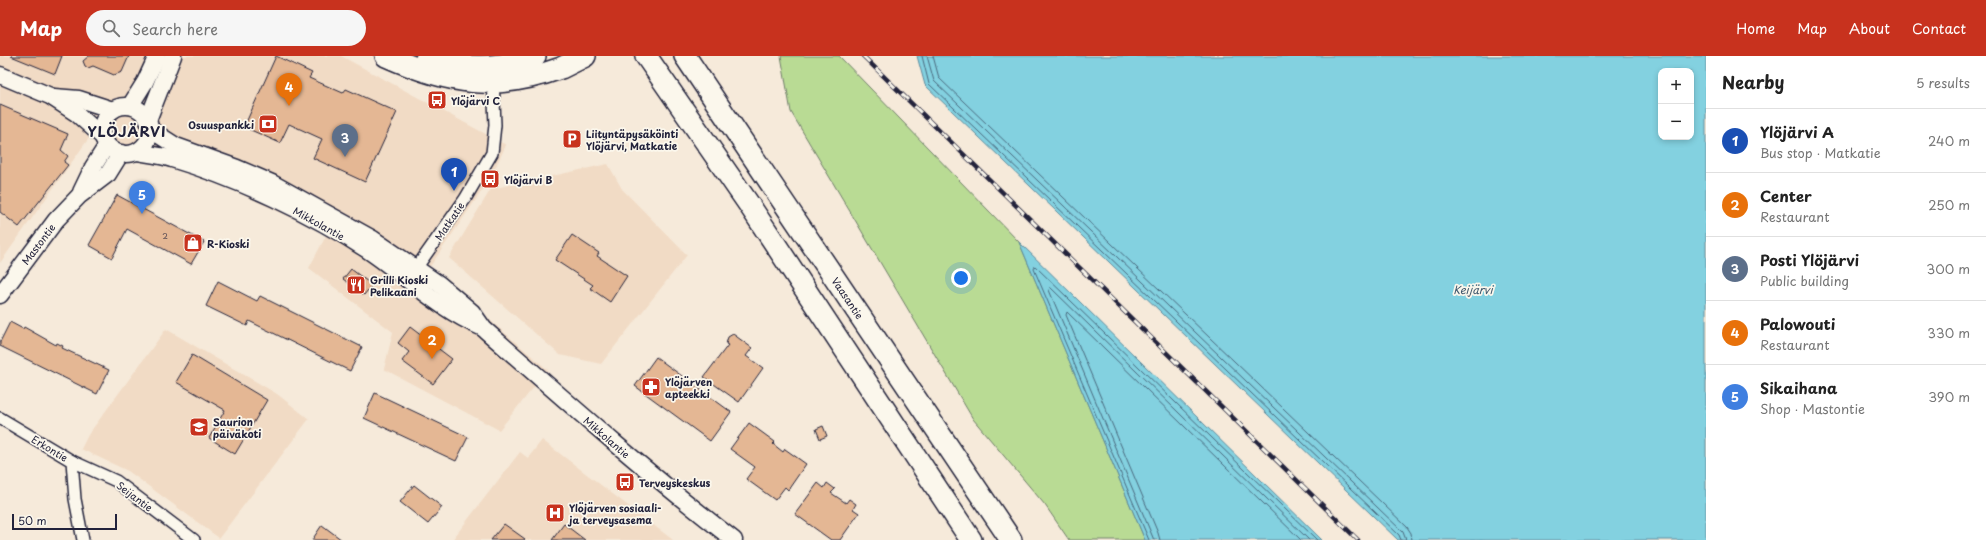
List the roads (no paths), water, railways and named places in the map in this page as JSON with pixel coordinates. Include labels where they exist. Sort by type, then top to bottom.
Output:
[{"type":"highway","points":[[386,56],[446,79],[493,75],[535,56]]},
{"type":"highway","points":[[418,56],[443,64],[493,75],[511,81],[561,68],[586,56]]},
{"type":"highway","points":[[646,56],[748,203],[971,540]]},
{"type":"highway","name":"Vaasantie","points":[[685,56],[1011,540]]},
{"type":"main road","points":[[130,106],[145,82],[157,56]]},
{"type":"main road","points":[[0,75],[50,96],[76,113],[120,154],[129,154],[136,152],[146,143],[149,125],[173,56]]},
{"type":"main road","points":[[50,96],[79,99],[113,110]]},
{"type":"main road","points":[[105,141],[104,121],[113,110],[118,107],[130,106],[141,111],[149,125]]},
{"type":"main road","name":"Mikkolantie","points":[[149,125],[176,146],[237,168],[272,184],[373,239],[469,322],[484,328],[598,430],[678,497],[734,540]]},
{"type":"main road","name":"Mastontie","points":[[79,196],[105,141]]},
{"type":"main road","name":"Mikkolantie","points":[[136,152],[171,158],[217,175],[271,198],[412,274]]},
{"type":"main road","name":"Mastontie","points":[[0,295],[56,220],[79,196],[108,174],[120,154]]},
{"type":"street","name":"Matkatie","points":[[412,274],[465,199],[492,153],[494,125],[493,75]]},
{"type":"street","name":"Erkontie","points":[[0,418],[72,461],[75,499],[83,540]]},
{"type":"street","name":"Seijantie","points":[[72,461],[116,481],[194,540]]},
{"type":"water","name":"Keijärvi","points":[[917,56],[1706,56],[1706,540],[1398,540],[925,85]]},
{"type":"water","points":[[1019,242],[1322,540],[1145,540]]},
{"type":"railway","points":[[863,56],[1358,540]]},
{"type":"place","name":"Ylöjärvi C","points":[[437,100]]},
{"type":"place","name":"Palowouti","points":[[289,106]]},
{"type":"place","name":"Osuuspankki","points":[[268,124]]},
{"type":"place","name":"Liityntäpysäköinti Ylöjärvi, Matkatie","points":[[572,139]]},
{"type":"place","name":"Posti Ylöjärvi","points":[[345,157]]},
{"type":"place","name":"Ylöjärvi B","points":[[490,179]]},
{"type":"place","name":"Ylöjärvi A","points":[[454,191]]},
{"type":"place","name":"Sikaihana","points":[[142,214]]},
{"type":"place","name":"R-Kioski","points":[[193,243]]},
{"type":"place","name":"Grilli Kioski Pelikaani","points":[[356,285]]},
{"type":"place","name":"Center","points":[[432,359]]},
{"type":"place","name":"Ylöjärven apteekki","points":[[651,387]]},
{"type":"place","name":"Saurion päiväkoti","points":[[199,427]]},
{"type":"place","name":"Terveyskeskus","points":[[625,482]]},
{"type":"place","name":"Ylöjärven sosiaali- ja terveysasema","points":[[555,513]]},
{"type":"district","name":"YLÖJÄRVI","points":[[127,131]]}]
